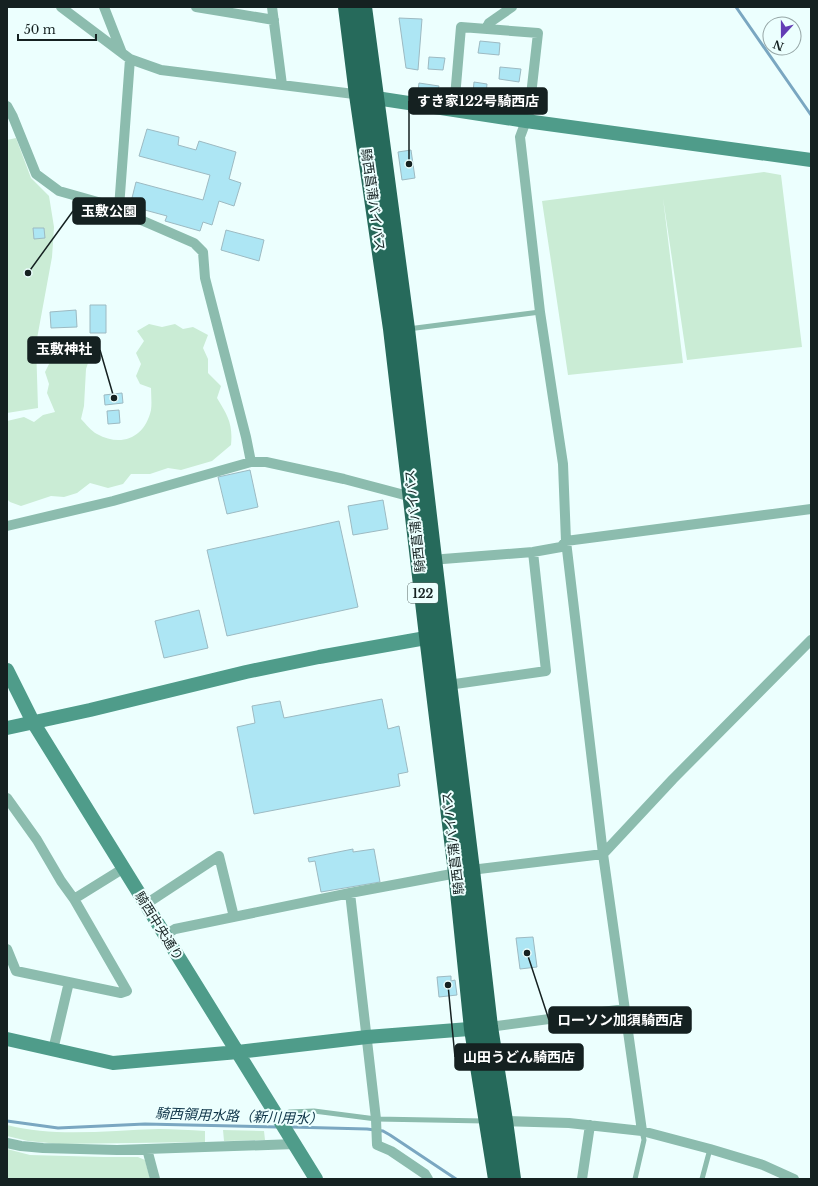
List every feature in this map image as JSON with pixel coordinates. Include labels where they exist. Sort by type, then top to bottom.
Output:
[{"type":"highway","name":"騎西菖蒲バイパス","points":[[347,7],[358,95],[392,329],[412,497],[435,636],[464,872],[481,1028],[496,1121],[512,1179]]},
{"type":"highway","name":"騎西菖蒲バイパス","points":[[362,7],[376,98],[406,329],[439,559],[435,636],[448,685],[464,872]]},
{"type":"highway","name":"騎西菖蒲バイパス","points":[[496,1121],[497,1179]]},
{"type":"street","points":[[61,7],[126,56],[161,70],[358,95],[526,121],[811,160]]},
{"type":"street","points":[[104,7],[126,56],[119,208]]},
{"type":"street","points":[[196,7],[274,20]]},
{"type":"street","points":[[272,7],[282,85]]},
{"type":"street","points":[[486,29],[489,23],[512,7]]},
{"type":"street","points":[[454,109],[461,27],[538,34],[529,113],[520,137],[540,312],[563,464],[566,541],[603,854],[642,1131]]},
{"type":"street","points":[[7,106],[13,117],[36,174],[59,191],[119,208],[141,220],[194,243],[203,252],[205,278],[246,437],[250,462]]},
{"type":"street","points":[[7,526],[113,501],[250,462],[266,462],[344,479],[412,497]]},
{"type":"street","points":[[439,559],[533,552],[561,547],[566,541],[811,509]]},
{"type":"street","points":[[448,685],[546,671],[533,552]]},
{"type":"street","points":[[7,728],[253,671],[319,657],[435,636]]},
{"type":"street","points":[[165,935],[175,930],[350,893],[464,872],[603,854],[673,779],[811,640]]},
{"type":"street","name":"騎西中央通り","points":[[7,670],[33,722],[316,1179]]},
{"type":"street","points":[[7,798],[37,840],[61,881],[74,899],[127,991],[122,993],[16,971],[7,949]]},
{"type":"street","points":[[146,904],[219,856],[234,918]]},
{"type":"street","points":[[74,899],[124,868]]},
{"type":"street","points":[[350,893],[377,1122],[377,1145],[391,1151],[425,1174],[428,1179]]},
{"type":"street","points":[[53,1050],[69,982]]},
{"type":"street","points":[[7,1039],[113,1063],[238,1052],[367,1037],[481,1028],[625,1009]]},
{"type":"street","points":[[496,1121],[569,1123],[642,1131],[710,1148],[763,1165],[794,1179]]},
{"type":"street","points":[[582,1179],[590,1125]]},
{"type":"street","points":[[7,1142],[21,1146],[43,1148],[147,1150],[292,1139]]},
{"type":"street","points":[[147,1150],[155,1179]]},
{"type":"lane","points":[[406,329],[540,312]]},
{"type":"lane","points":[[279,1118],[290,1112],[314,1111],[377,1122],[496,1121]]},
{"type":"lane","points":[[635,1179],[644,1140],[642,1131]]},
{"type":"lane","points":[[702,1179],[710,1148]]},
{"type":"green space","points":[[16,138],[31,178],[49,196],[54,227],[52,257],[36,344],[38,408],[7,413],[7,140]]},
{"type":"green space","points":[[764,172],[781,175],[802,347],[687,360],[663,198],[683,363],[568,375],[542,201]]},
{"type":"green space","points":[[149,324],[162,327],[175,324],[183,329],[193,327],[208,335],[203,348],[208,359],[208,373],[221,386],[217,398],[229,420],[231,445],[212,461],[181,470],[168,468],[150,474],[131,474],[123,484],[108,488],[90,483],[77,493],[64,497],[51,496],[21,506],[10,502],[7,499],[7,421],[24,417],[34,422],[43,415],[55,412],[47,393],[49,384],[45,372],[50,362],[45,354],[61,349],[72,352],[81,349],[91,354],[86,369],[84,406],[81,419],[97,434],[106,438],[123,440],[138,433],[144,427],[151,410],[151,388],[140,384],[136,376],[141,364],[136,353],[144,341],[137,331]]},
{"type":"green space","points":[[7,1125],[26,1129],[64,1132],[159,1129],[205,1131],[205,1142],[59,1144],[28,1141],[7,1136]]},
{"type":"green space","points":[[223,1130],[264,1131],[265,1140],[224,1141]]},
{"type":"green space","points":[[7,1149],[30,1155],[138,1157],[145,1160],[150,1179],[7,1179]]},
{"type":"building","points":[[399,18],[422,19],[418,70],[406,68]]},
{"type":"building","points":[[480,41],[500,43],[499,55],[478,53]]},
{"type":"building","points":[[429,57],[445,58],[443,70],[428,69]]},
{"type":"building","points":[[500,67],[521,69],[519,82],[499,79]]},
{"type":"building","points":[[474,82],[487,84],[485,104],[472,103]]},
{"type":"building","points":[[419,83],[439,86],[438,90],[448,92],[447,99],[445,101],[417,97]]},
{"type":"building","points":[[147,129],[179,137],[178,145],[196,150],[199,141],[236,152],[229,179],[241,183],[234,206],[219,201],[212,225],[203,222],[200,231],[165,221],[167,216],[130,206],[136,182],[203,200],[210,175],[139,156]]},
{"type":"building","points":[[411,150],[415,178],[402,180],[398,152]]},
{"type":"building","points":[[33,228],[44,228],[45,238],[34,239]]},
{"type":"building","points":[[226,230],[264,240],[259,261],[221,250]]},
{"type":"building","points":[[90,305],[106,305],[106,333],[90,333]]},
{"type":"building","points":[[76,310],[77,327],[51,328],[50,312]]},
{"type":"building","points":[[122,393],[123,403],[105,405],[104,395]]},
{"type":"building","points":[[119,410],[120,423],[108,424],[107,411]]},
{"type":"building","points":[[250,470],[258,507],[227,514],[218,477]]},
{"type":"building","points":[[383,500],[388,529],[353,535],[348,506]]},
{"type":"building","points":[[339,521],[358,607],[227,636],[207,550]]},
{"type":"building","points":[[199,610],[208,648],[164,658],[155,621]]},
{"type":"building","points":[[382,699],[388,729],[399,726],[408,772],[398,774],[400,786],[254,814],[237,727],[255,723],[252,706],[280,701],[284,718]]},
{"type":"building","points":[[353,849],[353,852],[374,849],[380,882],[321,892],[315,861],[309,862],[308,858]]},
{"type":"building","points":[[533,937],[537,967],[520,969],[516,938]]},
{"type":"building","points":[[451,976],[451,981],[455,980],[457,995],[439,997],[437,977]]},
{"type":"waterway","points":[[736,7],[811,115]]},
{"type":"waterway","name":"騎西領用水路（新川用水）","points":[[7,1121],[58,1128],[145,1124],[278,1127]]},
{"type":"waterway","name":"騎西領用水路（新川用水）","points":[[290,1127],[367,1129],[383,1131],[456,1179]]},
{"type":"place","name":"すき家122号騎西店","points":[[409,164]]},
{"type":"place","name":"玉敷公園","points":[[28,273]]},
{"type":"place","name":"玉敷神社","points":[[114,398]]},
{"type":"place","name":"ローソン加須騎西店","points":[[527,953]]},
{"type":"place","name":"山田うどん騎西店","points":[[448,985]]}]
